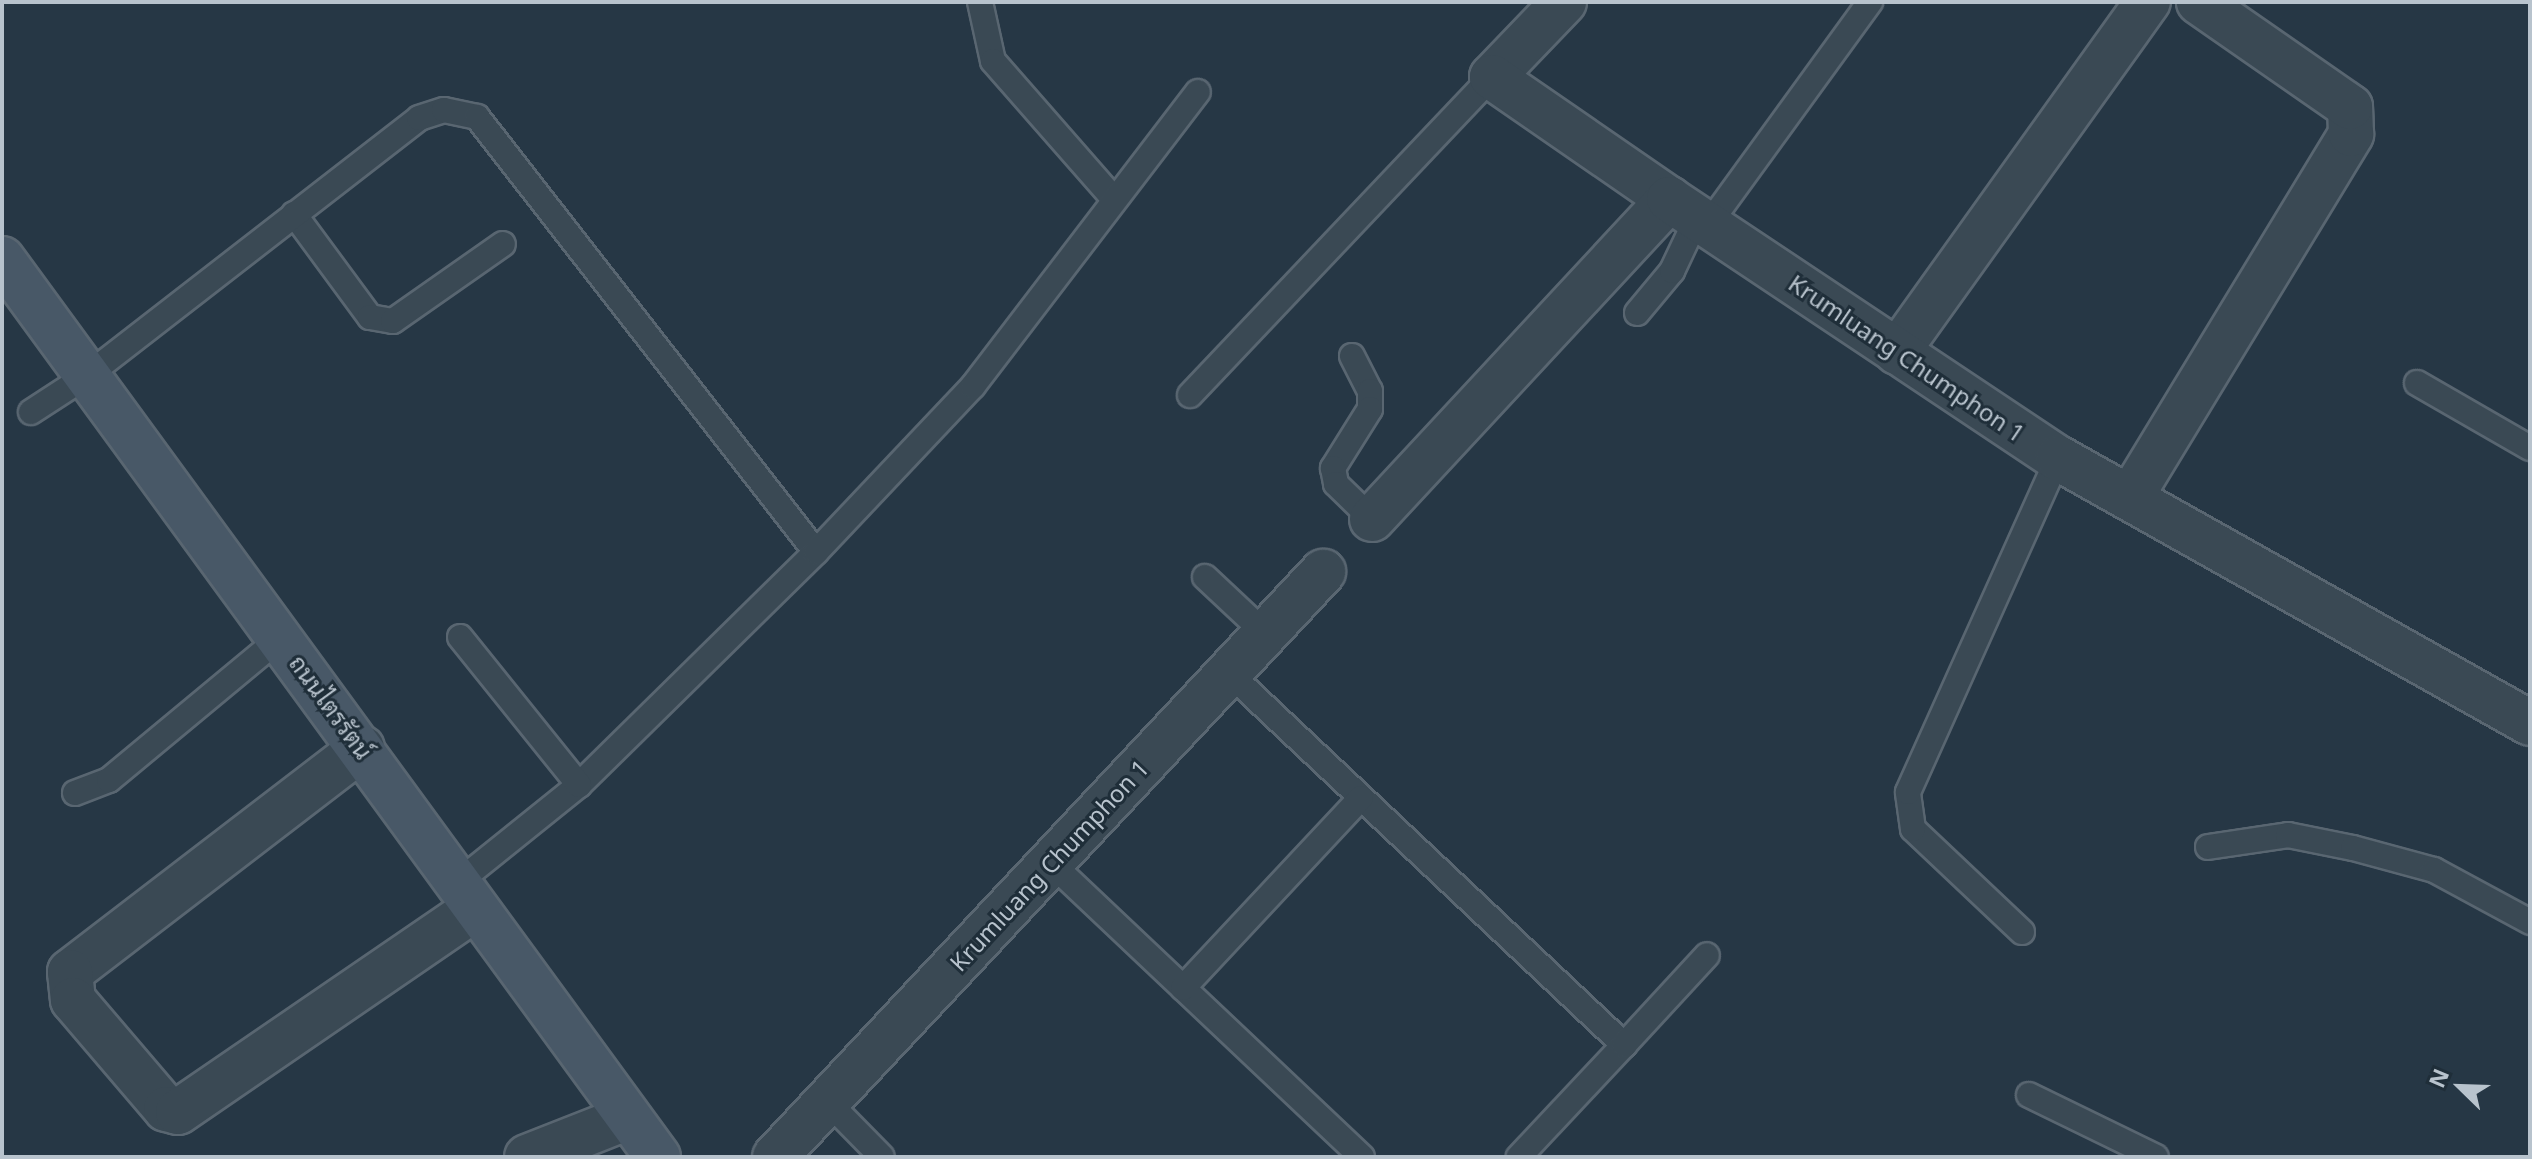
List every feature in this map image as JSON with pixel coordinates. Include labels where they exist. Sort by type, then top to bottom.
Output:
[{"type":"main road","name":"ถนนไตรรัตน์","points":[[2,259],[362,748],[626,1118],[658,1157]]},
{"type":"street","points":[[1492,77],[1564,2]]},
{"type":"street","points":[[1897,352],[2148,2]]},
{"type":"street","points":[[2130,498],[2351,134],[2350,107],[2199,2]]},
{"type":"street","name":"Krumluang Chumphon 1","points":[[1492,77],[1691,214],[2058,458],[2530,723]]},
{"type":"street","points":[[1372,519],[1691,214]]},
{"type":"street","name":"Krumluang Chumphon 1","points":[[775,1157],[1323,572]]},
{"type":"street","points":[[362,748],[70,972],[73,1000],[166,1109],[178,1112],[466,896]]},
{"type":"street","points":[[527,1157],[626,1118]]},
{"type":"lane","points":[[980,2],[993,61],[1114,199]]},
{"type":"lane","points":[[1637,313],[1672,271],[1691,214],[1870,2]]},
{"type":"lane","points":[[1190,395],[1492,77]]},
{"type":"lane","points":[[466,896],[816,552],[973,386],[1198,92]]},
{"type":"lane","points":[[31,412],[88,375],[419,118],[460,109],[477,117],[816,552]]},
{"type":"lane","points":[[294,214],[370,317],[393,321],[503,244]]},
{"type":"lane","points":[[1352,356],[1370,391],[1370,409],[1333,468],[1336,484],[1372,519]]},
{"type":"lane","points":[[2417,383],[2530,448]]},
{"type":"lane","points":[[2022,932],[1913,829],[1907,802],[2058,458]]},
{"type":"lane","points":[[1205,577],[1266,634]]},
{"type":"lane","points":[[460,637],[579,785]]},
{"type":"lane","points":[[75,793],[109,780],[280,638]]},
{"type":"lane","points":[[1229,673],[1624,1045]]},
{"type":"lane","points":[[1183,988],[1361,798]]},
{"type":"lane","points":[[2208,847],[2288,835],[2353,848],[2434,870],[2530,922]]},
{"type":"lane","points":[[1051,863],[1362,1157]]},
{"type":"lane","points":[[1519,1157],[1707,955]]},
{"type":"lane","points":[[2029,1095],[2156,1157]]},
{"type":"lane","points":[[827,1101],[882,1157]]}]
